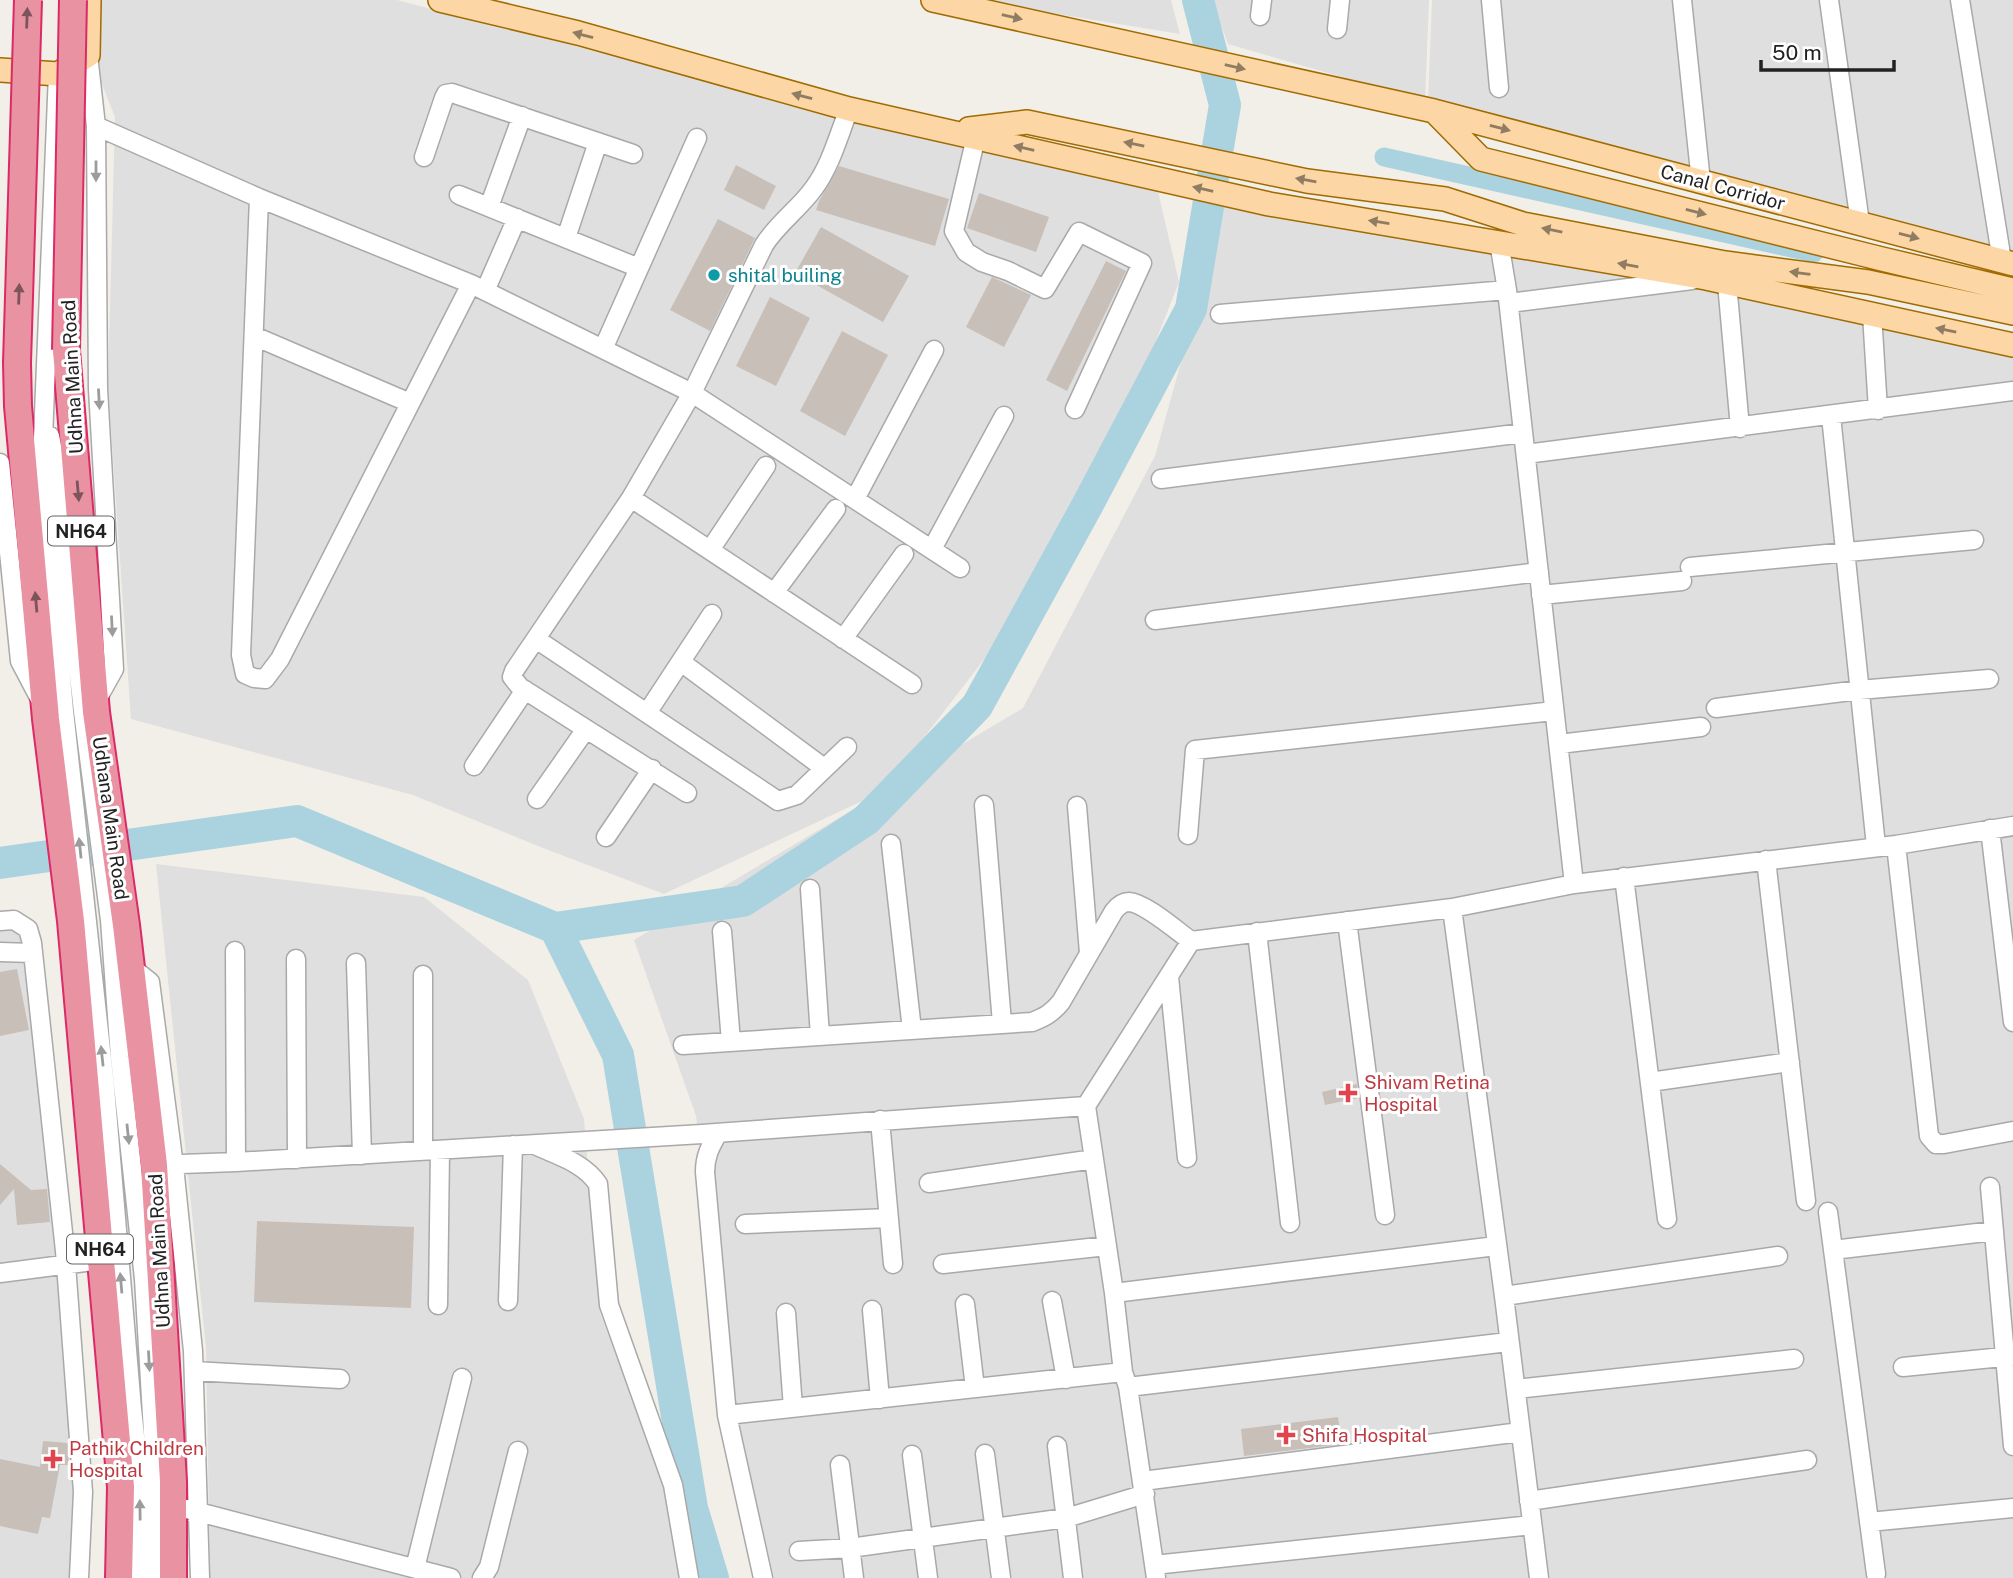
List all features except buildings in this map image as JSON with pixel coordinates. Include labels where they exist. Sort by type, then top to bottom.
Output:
[{"type":"highway","name":"NH64","points":[[28,0],[17,363],[19,406],[52,713],[79,919],[101,1259],[121,1487],[119,1578]]},
{"type":"highway","name":"Udhna Main Road","points":[[73,0],[66,350],[91,709]]},
{"type":"highway","name":"Udhana Main Road","points":[[91,709],[118,922]]},
{"type":"highway","name":"Udhna Main Road","points":[[118,922],[131,966],[164,1165],[186,1509],[173,1578]]},
{"type":"main road","points":[[2,70],[58,74],[88,55],[89,0]]},
{"type":"main road","points":[[440,0],[578,33],[849,108],[1269,204],[1716,280],[2013,345]]},
{"type":"main road","name":"Canal Corridor","points":[[940,1],[1434,111],[2008,262]]},
{"type":"main road","points":[[1434,111],[1481,159],[2013,290]]},
{"type":"main road","points":[[951,131],[1027,122],[1272,174],[1375,192],[1446,199],[1523,224],[1726,263],[1868,282],[2013,313]]},
{"type":"main road","points":[[1426,230],[1446,199]]},
{"type":"street","points":[[1337,29],[1340,0]]},
{"type":"street","points":[[1491,0],[1499,88]]},
{"type":"street","points":[[1682,0],[1701,182]]},
{"type":"street","points":[[1829,0],[1860,223]]},
{"type":"street","points":[[1960,0],[2008,262]]},
{"type":"street","points":[[88,55],[96,126],[98,388],[114,668],[91,709]]},
{"type":"street","points":[[52,713],[42,462],[58,74]]},
{"type":"street","points":[[425,157],[446,94],[459,94],[633,154]]},
{"type":"street","points":[[687,793],[525,690],[515,683],[512,677],[631,498],[692,393],[770,235],[809,195],[822,177],[849,108]]},
{"type":"street","points":[[489,207],[522,116]]},
{"type":"street","points":[[96,126],[259,198],[478,287],[692,393],[960,568]]},
{"type":"street","points":[[976,137],[954,231],[966,252],[982,262],[1045,289],[1079,232],[1142,263],[1075,409]]},
{"type":"street","points":[[603,349],[697,138]]},
{"type":"street","points":[[566,239],[598,142]]},
{"type":"street","points":[[459,195],[639,268]]},
{"type":"street","points":[[259,198],[240,655],[245,674],[265,679],[280,659],[410,403],[517,218]]},
{"type":"street","points":[[1499,242],[1508,297],[1574,884]]},
{"type":"street","points":[[1220,314],[1508,297],[1716,280],[1740,428]]},
{"type":"street","points":[[1872,314],[1878,410]]},
{"type":"street","points":[[254,335],[410,403]]},
{"type":"street","points":[[855,499],[934,350]]},
{"type":"street","points":[[1526,454],[2013,391]]},
{"type":"street","points":[[46,411],[91,709]]},
{"type":"street","points":[[932,549],[1004,416]]},
{"type":"street","points":[[1831,416],[1876,846]]},
{"type":"street","points":[[1161,479],[1523,433]]},
{"type":"street","points":[[0,463],[20,662],[52,713]]},
{"type":"street","points":[[710,550],[766,466]]},
{"type":"street","points":[[631,498],[912,684]]},
{"type":"street","points":[[774,593],[836,509]]},
{"type":"street","points":[[1541,595],[1845,551],[1974,540]]},
{"type":"street","points":[[844,639],[904,554]]},
{"type":"street","points":[[1155,620],[1539,572]]},
{"type":"street","points":[[647,713],[712,614]]},
{"type":"street","points":[[536,639],[778,801],[797,795],[846,747]]},
{"type":"street","points":[[681,662],[824,768]]},
{"type":"street","points":[[1716,708],[1859,690],[1989,679]]},
{"type":"street","points":[[474,766],[525,690]]},
{"type":"street","points":[[1188,835],[1195,750],[1554,711]]},
{"type":"street","points":[[1559,744],[1701,727]]},
{"type":"street","points":[[537,799],[586,729]]},
{"type":"street","points":[[607,837],[652,769]]},
{"type":"street","points":[[984,805],[1002,1023]]},
{"type":"street","points":[[1077,806],[1089,953]]},
{"type":"street","points":[[683,1045],[1031,1022],[1053,1012],[1114,911],[1123,903],[1129,902],[1143,907],[1191,941],[1452,908],[1574,884],[1896,845],[2013,826]]},
{"type":"street","points":[[1990,830],[2013,1022]]},
{"type":"street","points":[[891,844],[912,1030]]},
{"type":"street","points":[[1896,845],[1929,1136],[1936,1144],[1944,1144],[2013,1131]]},
{"type":"street","points":[[1766,860],[1806,1201]]},
{"type":"street","points":[[1624,877],[1667,1219]]},
{"type":"street","points":[[810,890],[820,1036]]},
{"type":"street","points":[[1452,908],[1539,1578]]},
{"type":"street","points":[[79,919],[139,1472],[139,1578]]},
{"type":"street","points":[[0,921],[14,920],[28,929],[32,953],[66,1263],[83,1492],[79,1578]]},
{"type":"street","points":[[1347,921],[1385,1215]]},
{"type":"street","points":[[118,922],[120,1057],[144,1279],[155,1466],[155,1578]]},
{"type":"street","points":[[722,931],[731,1042]]},
{"type":"street","points":[[1257,932],[1290,1223]]},
{"type":"street","points":[[1191,941],[1086,1106],[1155,1572],[1532,1525]]},
{"type":"street","points":[[235,951],[236,1163]]},
{"type":"street","points":[[0,953],[32,953]]},
{"type":"street","points":[[296,959],[297,1159]]},
{"type":"street","points":[[356,963],[362,1155]]},
{"type":"street","points":[[423,975],[438,1305]]},
{"type":"street","points":[[1168,977],[1187,1158]]},
{"type":"street","points":[[1650,1082],[1790,1062]]},
{"type":"street","points":[[200,1578],[186,1509],[194,1371],[164,1165],[431,1151],[1086,1106]]},
{"type":"street","points":[[880,1121],[893,1264]]},
{"type":"street","points":[[710,1133],[705,1172],[727,1415],[763,1578]]},
{"type":"street","points":[[534,1144],[578,1165],[593,1176],[598,1184],[609,1305],[673,1485],[688,1578]]},
{"type":"street","points":[[508,1301],[513,1145]]},
{"type":"street","points":[[929,1183],[1094,1159]]},
{"type":"street","points":[[1990,1187],[2009,1357],[2013,1446]]},
{"type":"street","points":[[1828,1212],[1876,1574]]},
{"type":"street","points":[[745,1224],[888,1218]]},
{"type":"street","points":[[1833,1250],[1994,1231]]},
{"type":"street","points":[[943,1264],[1107,1246]]},
{"type":"street","points":[[1114,1293],[1496,1246]]},
{"type":"street","points":[[1504,1296],[1779,1256]]},
{"type":"street","points":[[0,1273],[101,1259]]},
{"type":"street","points":[[1052,1301],[1066,1379]]},
{"type":"street","points":[[965,1304],[975,1388]]},
{"type":"street","points":[[872,1310],[880,1399]]},
{"type":"street","points":[[786,1313],[793,1408]]},
{"type":"street","points":[[727,1415],[1066,1379],[1125,1380],[1508,1342]]},
{"type":"street","points":[[1903,1367],[2009,1357]]},
{"type":"street","points":[[1516,1389],[1794,1359]]},
{"type":"street","points":[[194,1371],[341,1379]]},
{"type":"street","points":[[415,1568],[461,1378]]},
{"type":"street","points":[[799,1551],[850,1548],[1066,1518],[1144,1487],[1520,1432]]},
{"type":"street","points":[[1057,1446],[1073,1578]]},
{"type":"street","points":[[482,1578],[489,1567],[518,1451]]},
{"type":"street","points":[[985,1454],[1001,1578]]},
{"type":"street","points":[[912,1455],[928,1578]]},
{"type":"street","points":[[1529,1501],[1807,1461]]},
{"type":"street","points":[[840,1465],[854,1578]]},
{"type":"street","points":[[1869,1522],[2013,1508]]},
{"type":"street","points":[[186,1509],[451,1578]]},
{"type":"shaded area","points":[[100,0],[397,0],[837,114],[1157,187],[1179,282],[1124,422],[1032,597],[922,740],[862,801],[664,894],[413,795],[131,719],[108,386],[115,117],[101,82],[87,57]]},
{"type":"shaded area","points":[[972,0],[1171,0],[1180,34]]},
{"type":"shaded area","points":[[1212,0],[1429,0],[1425,101],[1228,44]]},
{"type":"shaded area","points":[[1432,0],[2013,0],[2013,259],[1428,102]]},
{"type":"shaded area","points":[[1220,193],[2013,349],[2013,1578],[774,1578],[733,1401],[696,1116],[634,940],[1023,708],[1155,456],[1199,297]]},
{"type":"shaded area","points":[[156,864],[424,897],[528,980],[584,1119],[600,1313],[665,1486],[682,1578],[210,1578],[206,1348]]},
{"type":"shaded area","points":[[14,925],[25,934],[47,1115],[78,1494],[75,1578],[0,1578],[0,926]]},
{"type":"waterway","points":[[555,928],[743,901],[866,820],[977,706],[1191,309],[1225,105],[1198,0]]},
{"type":"waterway","points":[[1384,157],[1814,253]]},
{"type":"waterway","points":[[0,863],[297,821],[555,928],[618,1055],[692,1508],[713,1578]]},
{"type":"place","name":"shital builing","points":[[714,275]]},
{"type":"place","name":"Shivam Retina Hospital","points":[[1348,1093]]},
{"type":"place","name":"Shifa Hospital","points":[[1286,1435]]},
{"type":"place","name":"Pathik Children Hospital","points":[[53,1459]]}]
